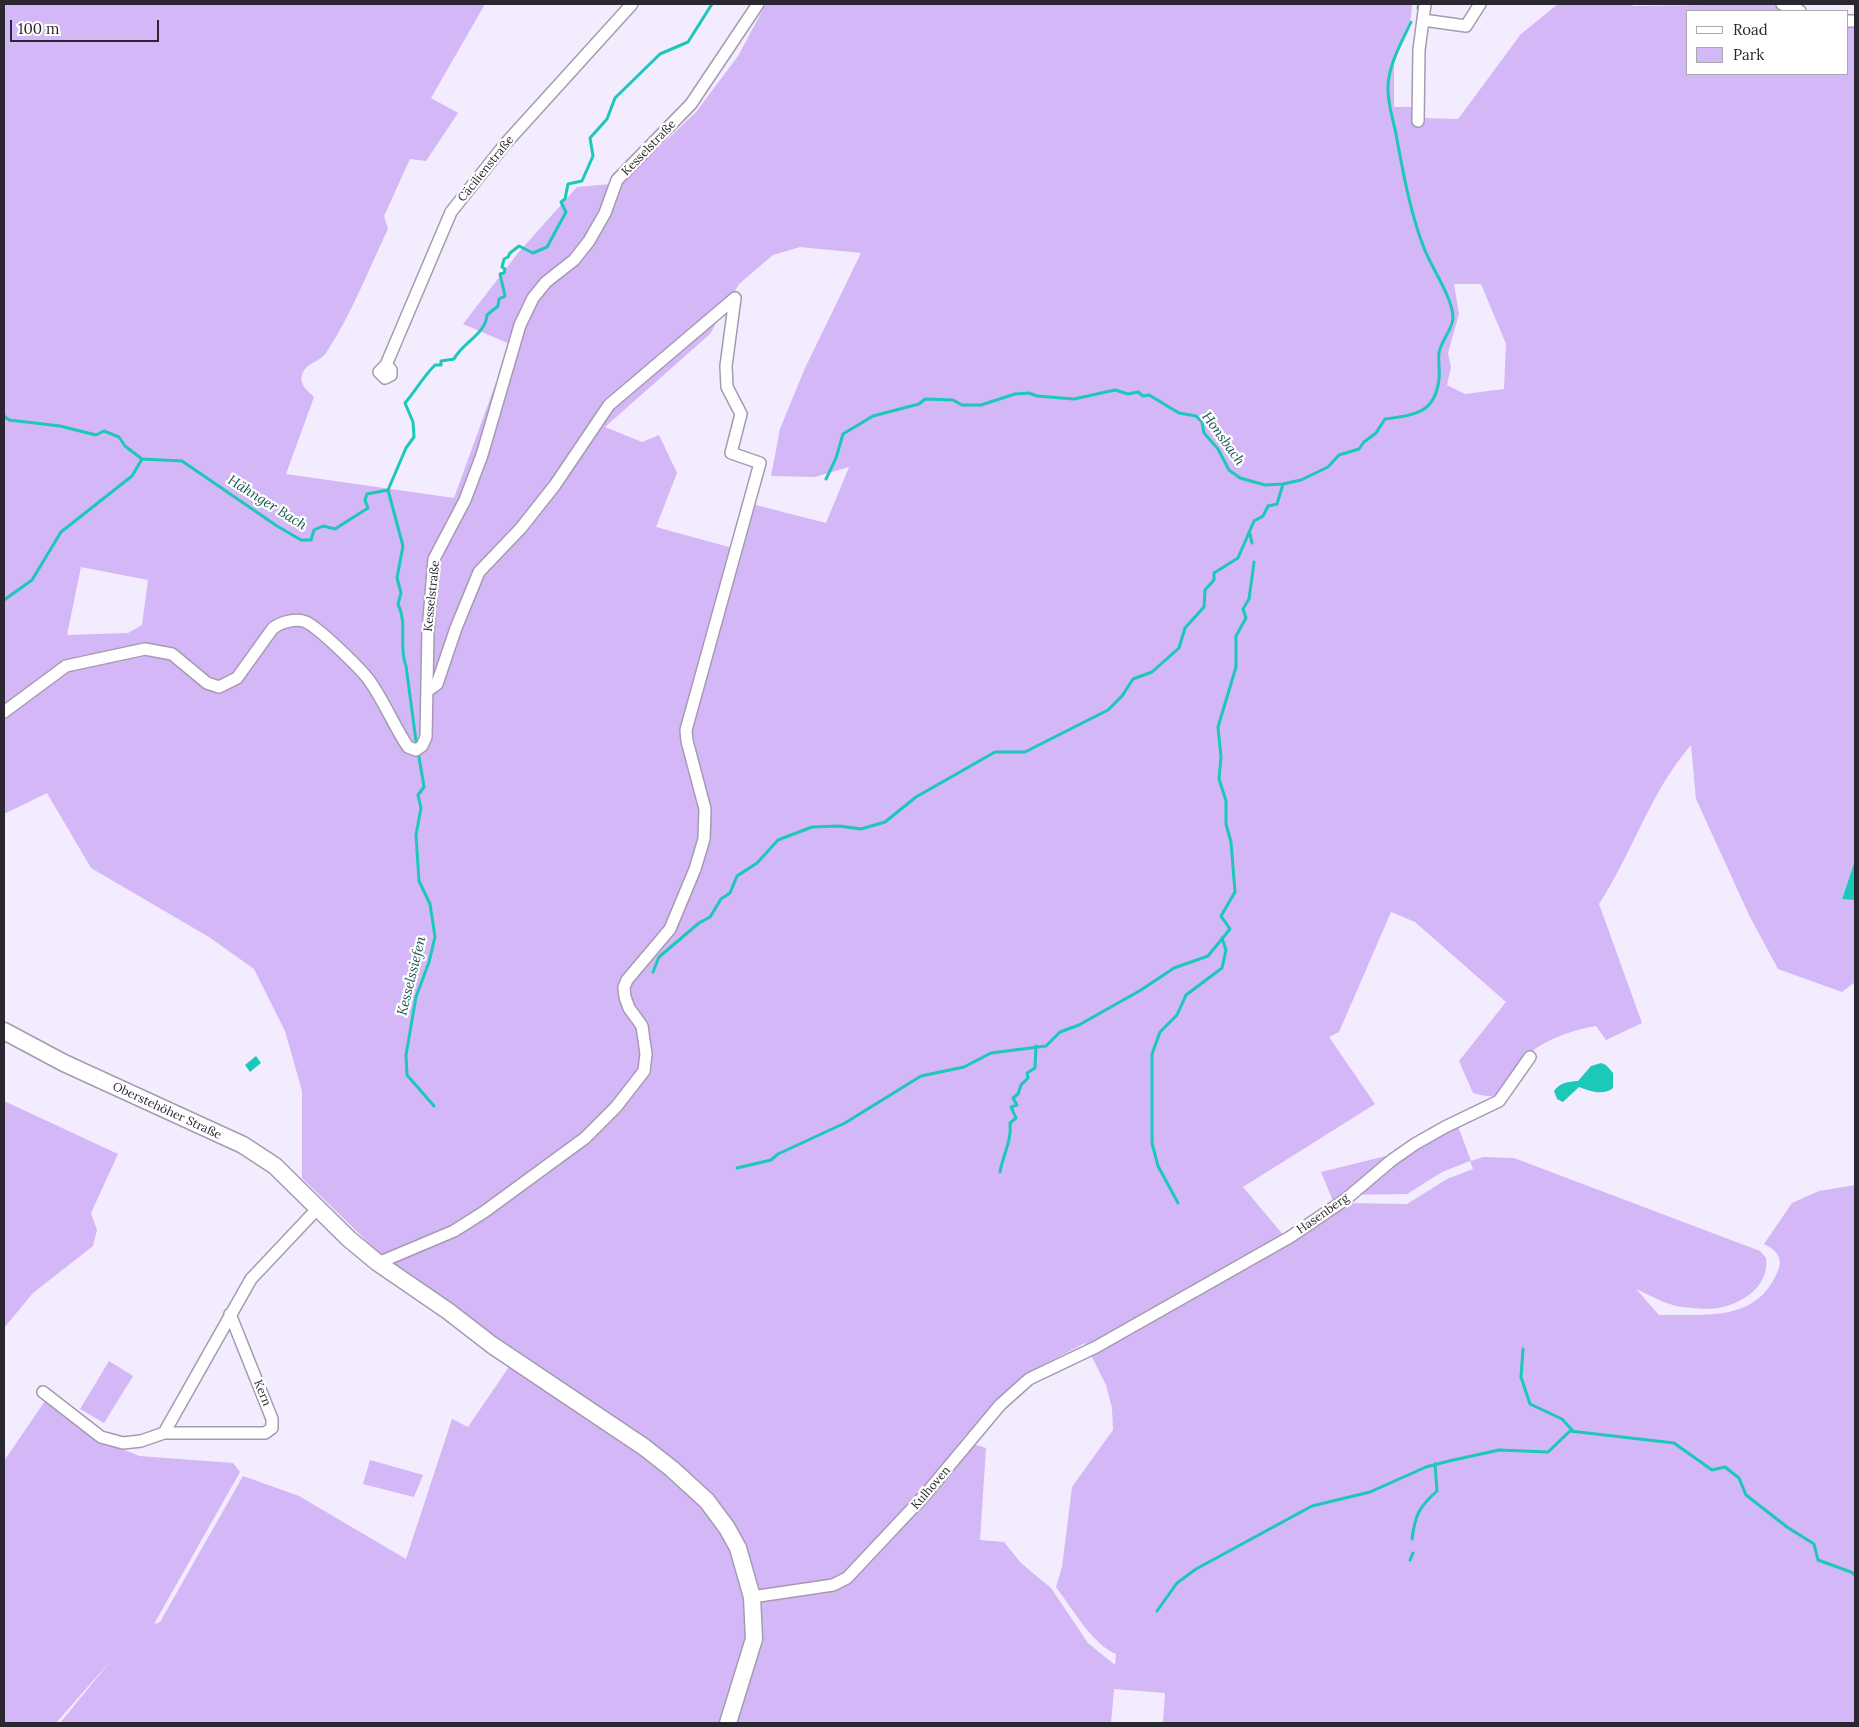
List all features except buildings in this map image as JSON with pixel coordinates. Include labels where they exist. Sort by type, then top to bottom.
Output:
[{"type":"street","name":"Cäcilienstraße","points":[[386,365],[451,212],[506,144],[632,4]]},
{"type":"street","name":"Kesselstraße","points":[[4,712],[66,666],[145,649],[172,654],[207,683],[219,687],[237,678],[273,628],[279,623],[294,621],[306,622],[368,679],[408,747],[412,749],[422,746],[426,737],[428,631],[434,559],[465,500],[482,455],[520,325],[533,298],[546,282],[574,260],[589,242],[604,213],[617,180],[691,104],[758,4]]},
{"type":"street","points":[[1418,121],[1419,50],[1425,4]]},
{"type":"street","points":[[1423,20],[1466,26],[1480,4]]},
{"type":"street","points":[[1782,4],[1797,10]]},
{"type":"street","points":[[378,1263],[454,1231],[484,1212],[585,1138],[616,1107],[644,1071],[646,1054],[642,1026],[629,1008],[624,987],[626,980],[670,929],[695,869],[704,839],[706,809],[687,741],[686,730],[760,463],[731,453],[741,414],[727,387],[726,366],[735,298],[609,405],[550,492],[521,528],[479,572],[456,628],[438,684],[427,691]]},
{"type":"street","name":"Oberstehöher Straße","points":[[4,1031],[64,1063],[243,1145],[275,1166],[349,1239],[378,1263],[448,1311],[492,1345],[644,1447],[696,1488],[727,1528],[738,1548],[752,1597],[754,1639],[728,1723]]},
{"type":"street","name":"Hasenberg","points":[[1096,1347],[1266,1252],[1346,1199],[1392,1160],[1416,1144],[1445,1127],[1499,1101],[1530,1057]]},
{"type":"street","points":[[164,1433],[230,1314],[252,1279],[318,1208]]},
{"type":"street","name":"Kern","points":[[43,1392],[101,1437],[123,1443],[141,1441],[164,1433],[264,1433],[272,1428],[272,1419],[230,1314]]},
{"type":"street","name":"Kulhoven","points":[[752,1597],[833,1585],[847,1578],[924,1496],[1015,1390],[1028,1380],[1096,1347]]},
{"type":"green space","points":[[4,4],[485,4],[431,98],[458,113],[426,161],[410,159],[384,216],[388,229],[351,308],[326,353],[306,367],[302,375],[303,385],[314,397],[286,474],[454,498],[510,344],[463,324],[518,253],[577,187],[622,183],[696,112],[738,56],[766,4],[1412,4],[1411,17],[1394,64],[1394,107],[1412,107],[1421,118],[1458,119],[1521,34],[1558,4],[1632,4],[1633,6],[1771,4],[1786,10],[1686,10],[1686,75],[1849,75],[1849,26],[1855,26],[1855,860],[1842,898],[1855,900],[1855,982],[1842,992],[1778,969],[1750,917],[1696,799],[1691,745],[1664,782],[1599,904],[1642,1023],[1606,1040],[1596,1026],[1560,1036],[1543,1044],[1529,1054],[1509,1085],[1499,1094],[1485,1096],[1473,1093],[1459,1061],[1506,1002],[1415,922],[1391,912],[1339,1032],[1329,1037],[1375,1104],[1243,1187],[1290,1243],[1349,1203],[1407,1204],[1447,1179],[1473,1169],[1470,1161],[1442,1172],[1407,1194],[1340,1195],[1333,1201],[1321,1172],[1406,1151],[1458,1126],[1471,1161],[1483,1157],[1514,1158],[1760,1251],[1766,1258],[1764,1277],[1753,1292],[1727,1306],[1710,1309],[1677,1306],[1636,1289],[1659,1315],[1695,1315],[1730,1312],[1745,1307],[1759,1298],[1770,1286],[1780,1264],[1776,1253],[1764,1244],[1792,1203],[1819,1191],[1855,1185],[1855,1723],[1163,1723],[1165,1693],[1114,1689],[1111,1723],[60,1723],[113,1658],[56,1723],[4,1723],[4,1461],[47,1398],[113,1445],[139,1456],[233,1463],[240,1472],[154,1624],[160,1622],[243,1476],[299,1496],[406,1559],[452,1419],[468,1427],[511,1364],[452,1309],[379,1253],[302,1178],[302,1091],[285,1031],[254,969],[209,937],[91,868],[47,793],[4,814]],"holes":[[[800,247],[861,253],[805,368],[780,429],[771,476],[815,477],[849,467],[826,523],[752,504],[736,549],[656,527],[677,473],[659,435],[642,442],[605,427],[710,334],[739,284],[773,255]],[[1454,284],[1481,284],[1506,344],[1504,389],[1465,394],[1447,385],[1451,367],[1448,353],[1459,314]],[[81,567],[148,580],[142,625],[128,633],[67,635]],[[1085,1343],[1106,1385],[1112,1408],[1113,1430],[1072,1487],[1062,1567],[1056,1587],[1099,1643],[1116,1654],[1115,1665],[1088,1643],[1051,1588],[1021,1563],[1004,1542],[980,1540],[986,1448],[961,1440],[1024,1375]],[[895,1522],[906,1525],[867,1567],[865,1555]]]},
{"type":"green space","points":[[4,1101],[118,1154],[91,1213],[97,1230],[93,1246],[33,1293],[4,1328]]},
{"type":"green space","points":[[109,1361],[133,1376],[104,1423],[80,1409]]},
{"type":"green space","points":[[370,1460],[423,1475],[414,1497],[363,1484]]},
{"type":"shaded area","points":[[1855,860],[1855,900],[1842,899]]},
{"type":"shaded area","points":[[256,1056],[261,1063],[250,1072],[245,1065]]},
{"type":"shaded area","points":[[1601,1063],[1606,1065],[1613,1073],[1613,1088],[1601,1092],[1579,1087],[1563,1102],[1557,1099],[1554,1091],[1559,1086],[1567,1082],[1578,1081],[1591,1066]]},
{"type":"waterway","name":"Hähnger Bach","points":[[4,416],[9,420],[60,426],[96,435],[104,431],[119,437],[125,446],[142,459],[182,461],[277,526],[301,540],[311,540],[314,530],[323,526],[335,529],[368,508],[365,500],[367,494],[388,490],[406,448],[414,437],[413,422],[405,403],[435,365],[441,365],[441,361],[454,359],[462,348],[483,328],[487,315],[498,306],[499,299],[505,296],[500,274],[504,273],[505,269],[502,267],[504,259],[519,246],[533,253],[547,247],[566,212],[561,202],[565,199],[568,184],[582,181],[593,156],[590,138],[607,119],[615,98],[660,54],[688,42],[712,4]]},
{"type":"waterway","name":"Honsbach","points":[[1418,8],[1419,4]]},
{"type":"waterway","name":"Honsbach","points":[[826,479],[836,458],[843,434],[873,416],[919,404],[925,399],[953,400],[962,405],[981,405],[1015,394],[1029,393],[1037,396],[1074,399],[1115,390],[1128,394],[1138,392],[1143,396],[1149,395],[1179,413],[1196,416],[1202,422],[1204,433],[1218,449],[1229,470],[1240,478],[1265,485],[1301,480],[1328,467],[1339,455],[1359,449],[1364,442],[1376,433],[1385,419],[1414,414],[1428,406],[1437,391],[1439,353],[1453,318],[1449,301],[1427,256],[1419,234],[1404,177],[1388,98],[1391,69],[1396,53],[1411,22]]},
{"type":"waterway","points":[[4,600],[32,580],[61,532],[132,476],[142,459]]},
{"type":"waterway","points":[[653,972],[659,957],[699,923],[710,917],[721,899],[730,893],[737,876],[757,863],[778,840],[812,827],[839,826],[861,829],[885,822],[916,797],[995,752],[1025,752],[1108,710],[1122,696],[1133,679],[1152,672],[1179,648],[1185,628],[1204,607],[1205,590],[1214,580],[1214,573],[1238,558],[1254,521],[1263,516],[1268,506],[1277,504],[1283,484]]},
{"type":"waterway","name":"Kesselssiefen","points":[[388,490],[403,546],[397,578],[401,593],[398,604],[402,619],[403,651],[416,741]]},
{"type":"waterway","points":[[1250,534],[1252,543]]},
{"type":"waterway","points":[[737,1168],[771,1160],[778,1154],[845,1123],[921,1076],[964,1067],[991,1053],[1046,1046],[1060,1032],[1079,1025],[1141,990],[1174,968],[1208,956],[1230,929],[1221,916],[1235,892],[1231,842],[1226,824],[1226,801],[1219,779],[1221,757],[1218,727],[1236,667],[1236,636],[1246,618],[1243,609],[1249,599],[1254,562]]},
{"type":"waterway","name":"Kesselssiefen","points":[[419,757],[424,787],[418,795],[421,808],[416,835],[419,881],[430,904],[435,937],[429,962],[416,997],[406,1055],[407,1075],[434,1106]]},
{"type":"waterway","points":[[1178,1203],[1158,1166],[1152,1143],[1152,1054],[1160,1032],[1177,1015],[1186,995],[1222,968],[1226,950],[1222,938]]},
{"type":"waterway","points":[[1000,1172],[1009,1141],[1010,1123],[1016,1118],[1011,1107],[1017,1105],[1013,1098],[1018,1094],[1021,1085],[1028,1078],[1027,1073],[1035,1068],[1036,1046]]},
{"type":"waterway","points":[[1523,1349],[1521,1377],[1530,1404],[1562,1419],[1573,1431]]},
{"type":"waterway","points":[[1157,1611],[1177,1583],[1196,1569],[1312,1506],[1370,1492],[1426,1467],[1449,1461],[1499,1450],[1548,1452],[1570,1431],[1674,1443],[1712,1470],[1725,1467],[1739,1478],[1746,1495],[1787,1527],[1814,1544],[1818,1560],[1855,1575]]},
{"type":"waterway","points":[[1412,1539],[1419,1512],[1437,1491],[1435,1464]]},
{"type":"waterway","points":[[1410,1560],[1413,1553]]}]
